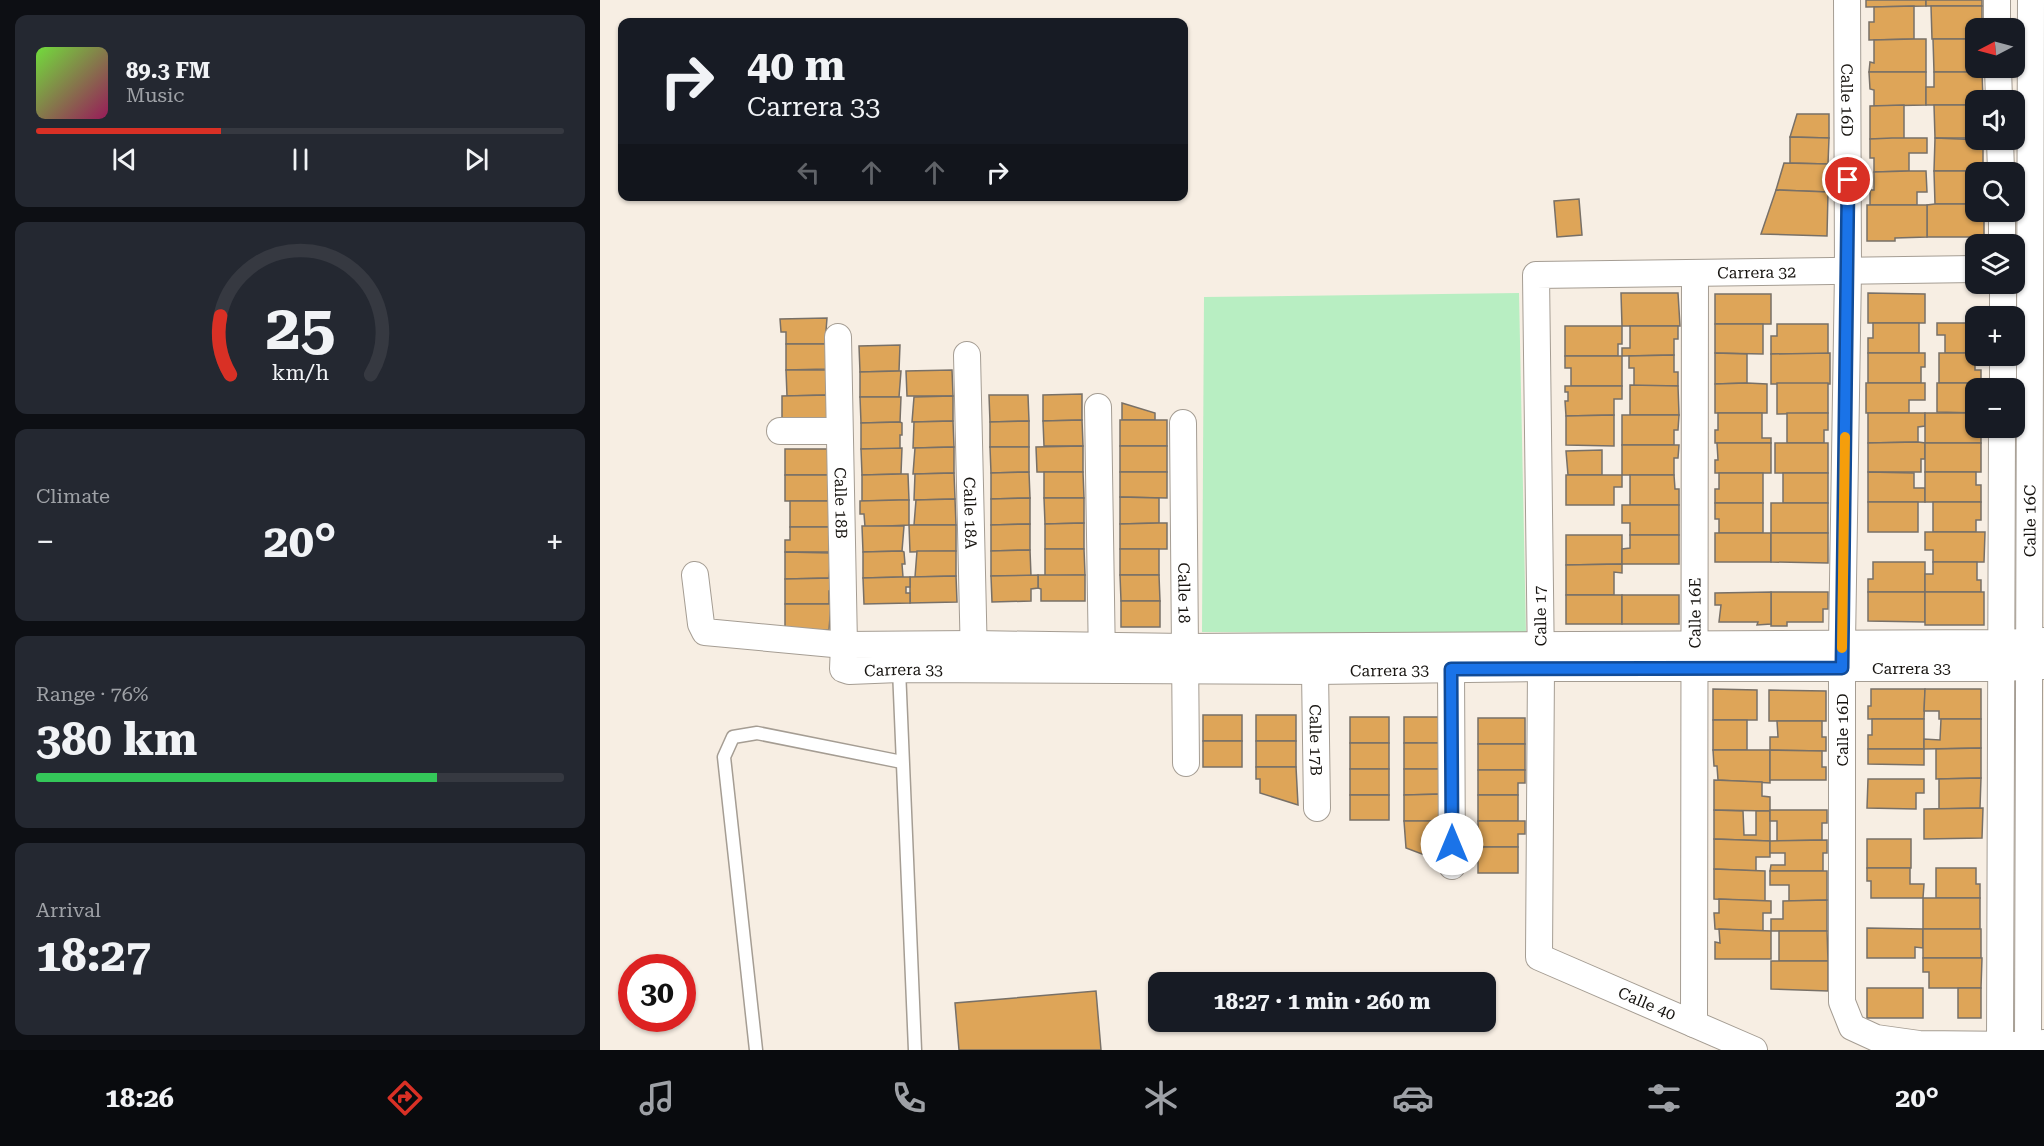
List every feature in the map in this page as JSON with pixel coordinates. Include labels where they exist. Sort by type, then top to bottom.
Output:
[{"type":"street","name":"Calle 16D","points":[[1848,0],[1848,271],[1842,643],[1842,1002],[1852,1027],[1876,1038],[1917,1047]]},
{"type":"street","points":[[1997,0],[1997,18]]},
{"type":"street","name":"Calle 16C","points":[[2022,1045],[2037,653],[2030,267],[2031,0]]},
{"type":"street","name":"Carrera 32","points":[[1536,275],[1965,269]]},
{"type":"street","name":"Calle 16E","points":[[1695,273],[1695,1024]]},
{"type":"street","name":"Calle 17","points":[[1536,275],[1540,657],[1539,957]]},
{"type":"street","name":"Calle 18B","points":[[838,337],[843,657]]},
{"type":"street","name":"Calle 18A","points":[[967,355],[974,669]]},
{"type":"street","points":[[1098,407],[1102,657]]},
{"type":"street","name":"Calle 18","points":[[1184,423],[1186,763]]},
{"type":"street","points":[[780,431],[839,431]]},
{"type":"street","name":"Calle 16C","points":[[2002,438],[2001,655],[2022,1045]]},
{"type":"street","points":[[695,575],[701,624],[705,632],[843,657]]},
{"type":"street","name":"Carrera 33","points":[[1694,657],[1842,643],[2001,655]]},
{"type":"street","name":"Carrera 33","points":[[1102,657],[974,669],[849,671],[843,657],[974,644],[1102,657],[1694,657],[1842,668],[2037,653]]},
{"type":"street","name":"Carrera 33","points":[[1185,658],[1315,671],[1451,669],[1540,657]]},
{"type":"street","points":[[1451,669],[1452,866]]},
{"type":"street","name":"Calle 17B","points":[[1315,671],[1317,808]]},
{"type":"street","name":"Calle 40","points":[[1539,957],[1755,1050]]},
{"type":"street","points":[[1917,1047],[2022,1045]]},
{"type":"lane","points":[[898,669],[915,1050]]},
{"type":"lane","points":[[756,1050],[724,758],[733,737],[757,733],[902,762]]},
{"type":"green space","points":[[1519,293],[1526,634],[1202,632],[1204,297]]},
{"type":"building","points":[[1866,0],[1926,0],[1926,6],[1866,7]]},
{"type":"building","points":[[1926,0],[1982,0],[1982,6],[1926,6]]},
{"type":"building","points":[[1914,6],[1914,39],[1869,40],[1869,22],[1874,22],[1874,7]]},
{"type":"building","points":[[1931,6],[1982,6],[1982,18],[1965,18],[1965,39],[1932,39]]},
{"type":"building","points":[[1926,39],[1926,72],[1869,72],[1870,62],[1874,63],[1874,40]]},
{"type":"building","points":[[1933,39],[1965,39],[1965,72],[1934,72]]},
{"type":"building","points":[[1869,72],[1926,72],[1926,105],[1874,106],[1874,90],[1870,89]]},
{"type":"building","points":[[1934,72],[1965,72],[1965,78],[1982,78],[1983,90],[1965,90],[1965,105],[1926,105],[1926,87],[1934,87]]},
{"type":"building","points":[[1904,105],[1904,139],[1870,139],[1870,106]]},
{"type":"building","points":[[1934,105],[1965,105],[1965,138],[1935,138]]},
{"type":"building","points":[[1797,114],[1829,114],[1829,138],[1790,137]]},
{"type":"building","points":[[1790,137],[1829,138],[1828,164],[1790,163]]},
{"type":"building","points":[[1927,138],[1927,153],[1909,153],[1909,171],[1874,172],[1874,158],[1870,158],[1870,139]]},
{"type":"building","points":[[1935,138],[1965,139],[1965,150],[1983,150],[1983,162],[1965,162],[1965,171],[1934,171]]},
{"type":"building","points":[[1784,163],[1828,164],[1828,192],[1776,190]]},
{"type":"building","points":[[1926,171],[1927,192],[1917,192],[1917,205],[1870,205],[1870,190],[1874,190],[1874,172]]},
{"type":"building","points":[[1934,171],[1965,171],[1965,204],[1935,204]]},
{"type":"building","points":[[1776,190],[1828,192],[1827,236],[1761,234]]},
{"type":"building","points":[[1579,199],[1582,235],[1557,237],[1554,201]]},
{"type":"building","points":[[1965,204],[1965,222],[1984,222],[1984,234],[1965,234],[1965,237],[1927,237],[1927,205]]},
{"type":"building","points":[[1867,205],[1927,205],[1927,237],[1895,238],[1895,241],[1867,241]]},
{"type":"building","points":[[1621,293],[1678,293],[1680,326],[1622,326]]},
{"type":"building","points":[[1868,293],[1925,294],[1925,323],[1868,323]]},
{"type":"building","points":[[1715,294],[1771,294],[1771,324],[1715,324]]},
{"type":"building","points":[[827,318],[825,344],[786,344],[786,332],[781,332],[780,319]]},
{"type":"building","points":[[1873,323],[1919,323],[1919,353],[1868,353],[1868,338],[1873,338]]},
{"type":"building","points":[[1937,323],[1965,323],[1965,353],[1945,353],[1945,335],[1937,335]]},
{"type":"building","points":[[1715,324],[1763,324],[1763,354],[1715,353]]},
{"type":"building","points":[[1777,324],[1828,324],[1828,354],[1771,354],[1771,336],[1777,336]]},
{"type":"building","points":[[1565,326],[1622,326],[1622,344],[1618,344],[1618,356],[1565,356]]},
{"type":"building","points":[[1630,326],[1678,326],[1678,339],[1674,339],[1674,355],[1622,356],[1622,348],[1630,348]]},
{"type":"building","points":[[786,344],[827,344],[826,369],[786,370]]},
{"type":"building","points":[[900,345],[899,371],[860,372],[859,346]]},
{"type":"building","points":[[1715,353],[1747,354],[1747,383],[1715,384]]},
{"type":"building","points":[[1830,353],[1830,384],[1771,384],[1771,354]]},
{"type":"building","points":[[1868,353],[1925,353],[1925,367],[1921,367],[1921,383],[1868,383]]},
{"type":"building","points":[[1939,353],[1965,353],[1965,366],[1975,366],[1975,370],[1981,370],[1981,378],[1965,378],[1965,383],[1939,383]]},
{"type":"building","points":[[1674,355],[1674,372],[1678,372],[1678,386],[1634,386],[1634,368],[1629,368],[1629,356]]},
{"type":"building","points":[[1565,356],[1622,356],[1622,386],[1571,386],[1571,368],[1565,368]]},
{"type":"building","points":[[786,370],[828,370],[826,395],[787,396]]},
{"type":"building","points":[[952,370],[953,396],[907,396],[906,371]]},
{"type":"building","points":[[901,371],[899,397],[860,397],[860,372]]},
{"type":"building","points":[[1777,383],[1828,383],[1828,413],[1777,414]]},
{"type":"building","points":[[1866,383],[1925,383],[1925,400],[1909,400],[1909,413],[1866,413]]},
{"type":"building","points":[[1937,383],[1965,383],[1965,413],[1937,412]]},
{"type":"building","points":[[1715,384],[1767,384],[1767,413],[1715,413]]},
{"type":"building","points":[[1630,385],[1678,386],[1679,415],[1630,415]]},
{"type":"building","points":[[1565,386],[1622,386],[1622,399],[1614,399],[1614,415],[1566,416],[1565,401],[1568,401],[1568,392],[1565,392]]},
{"type":"building","points":[[1082,394],[1082,420],[1043,421],[1043,395]]},
{"type":"building","points":[[829,395],[827,421],[782,422],[782,396]]},
{"type":"building","points":[[989,395],[1028,395],[1029,421],[990,422]]},
{"type":"building","points":[[953,396],[953,421],[912,422],[914,397]]},
{"type":"building","points":[[860,397],[901,397],[900,422],[861,423]]},
{"type":"building","points":[[1122,403],[1155,413],[1155,420],[1122,420]]},
{"type":"building","points":[[1718,413],[1762,413],[1762,438],[1771,438],[1771,443],[1715,443]]},
{"type":"building","points":[[1787,413],[1828,413],[1828,430],[1824,430],[1824,443],[1787,443]]},
{"type":"building","points":[[1868,413],[1925,413],[1925,426],[1918,427],[1918,442],[1868,443]]},
{"type":"building","points":[[1925,413],[1965,413],[1965,438],[1981,438],[1981,443],[1925,443]]},
{"type":"building","points":[[1614,415],[1614,446],[1566,445],[1566,416]]},
{"type":"building","points":[[1622,415],[1679,415],[1678,430],[1674,430],[1674,445],[1622,445]]},
{"type":"building","points":[[1082,420],[1083,446],[1044,446],[1043,421]]},
{"type":"building","points":[[1120,420],[1167,420],[1167,446],[1120,446]]},
{"type":"building","points":[[953,421],[954,447],[913,448],[914,422]]},
{"type":"building","points":[[1029,421],[1029,447],[990,447],[990,422]]},
{"type":"building","points":[[861,423],[902,423],[902,435],[900,435],[900,449],[861,449]]},
{"type":"building","points":[[1717,443],[1771,443],[1771,473],[1715,473],[1715,460],[1718,460]]},
{"type":"building","points":[[1775,443],[1828,443],[1828,473],[1775,473]]},
{"type":"building","points":[[1868,443],[1925,443],[1925,459],[1921,459],[1921,472],[1868,472]]},
{"type":"building","points":[[1925,443],[1981,443],[1981,472],[1925,472]]},
{"type":"building","points":[[1622,445],[1679,445],[1678,458],[1674,458],[1674,475],[1622,475]]},
{"type":"building","points":[[1083,446],[1083,472],[1037,472],[1036,447]]},
{"type":"building","points":[[1120,446],[1167,446],[1167,472],[1120,472]]},
{"type":"building","points":[[954,447],[954,473],[913,474],[915,448]]},
{"type":"building","points":[[990,447],[1029,447],[1029,472],[991,473]]},
{"type":"building","points":[[902,448],[901,474],[862,475],[861,449]]},
{"type":"building","points":[[785,449],[833,449],[829,475],[785,475]]},
{"type":"building","points":[[1602,450],[1602,475],[1568,475],[1566,451]]},
{"type":"building","points":[[1029,472],[1030,498],[991,499],[991,473]]},
{"type":"building","points":[[1044,472],[1083,472],[1084,498],[1044,498]]},
{"type":"building","points":[[1120,472],[1167,472],[1167,498],[1120,497]]},
{"type":"building","points":[[1868,472],[1914,473],[1914,488],[1925,488],[1925,502],[1868,502]]},
{"type":"building","points":[[1925,472],[1976,472],[1976,485],[1981,485],[1981,502],[1925,502]]},
{"type":"building","points":[[954,473],[955,499],[914,500],[915,474]]},
{"type":"building","points":[[1719,473],[1763,473],[1763,503],[1715,503],[1715,489],[1719,489]]},
{"type":"building","points":[[1783,473],[1828,473],[1828,503],[1783,503]]},
{"type":"building","points":[[908,474],[909,500],[862,501],[862,475]]},
{"type":"building","points":[[785,475],[833,475],[829,501],[785,501]]},
{"type":"building","points":[[1566,475],[1622,475],[1622,487],[1614,487],[1614,505],[1566,505]]},
{"type":"building","points":[[1630,475],[1674,475],[1675,489],[1679,489],[1679,505],[1630,505]]},
{"type":"building","points":[[1120,497],[1159,498],[1159,523],[1120,524]]},
{"type":"building","points":[[1030,498],[1030,524],[991,525],[991,499]]},
{"type":"building","points":[[1044,498],[1084,498],[1084,523],[1045,524]]},
{"type":"building","points":[[955,499],[956,525],[914,525],[916,500]]},
{"type":"building","points":[[909,500],[909,525],[865,527],[864,514],[860,514],[860,501]]},
{"type":"building","points":[[790,501],[833,501],[829,527],[790,527]]},
{"type":"building","points":[[1868,502],[1918,502],[1918,532],[1868,532]]},
{"type":"building","points":[[1933,502],[1981,502],[1981,520],[1976,520],[1976,532],[1933,532]]},
{"type":"building","points":[[1715,503],[1763,503],[1763,533],[1719,533],[1719,519],[1715,519]]},
{"type":"building","points":[[1771,503],[1828,503],[1828,533],[1771,533]]},
{"type":"building","points":[[1622,505],[1679,505],[1679,535],[1630,535],[1630,523],[1622,523]]},
{"type":"building","points":[[1084,523],[1084,549],[1045,549],[1045,524]]},
{"type":"building","points":[[1167,523],[1167,549],[1120,549],[1120,524]]},
{"type":"building","points":[[1030,524],[1030,550],[991,551],[991,525]]},
{"type":"building","points":[[909,525],[956,525],[956,551],[910,552]]},
{"type":"building","points":[[862,526],[904,526],[902,551],[863,552]]},
{"type":"building","points":[[790,527],[833,527],[829,540],[829,552],[785,552],[785,540],[790,540]]},
{"type":"building","points":[[1925,532],[1985,532],[1984,562],[1933,562],[1933,550],[1925,550]]},
{"type":"building","points":[[1715,533],[1771,533],[1771,562],[1715,562]]},
{"type":"building","points":[[1771,533],[1828,533],[1828,563],[1771,562]]},
{"type":"building","points":[[1566,535],[1622,535],[1622,564],[1566,565]]},
{"type":"building","points":[[1630,535],[1679,535],[1679,564],[1622,564],[1622,549],[1630,548]]},
{"type":"building","points":[[1045,549],[1084,549],[1085,575],[1045,576]]},
{"type":"building","points":[[1120,549],[1159,549],[1159,575],[1120,575]]},
{"type":"building","points":[[1030,550],[1031,576],[991,576],[991,551]]},
{"type":"building","points":[[902,551],[905,564],[902,564],[903,577],[863,578],[863,552]]},
{"type":"building","points":[[917,551],[956,551],[956,576],[915,577]]},
{"type":"building","points":[[785,552],[831,553],[829,578],[785,579]]},
{"type":"building","points":[[1873,562],[1925,562],[1925,592],[1868,592],[1868,579],[1873,579]]},
{"type":"building","points":[[1933,562],[1977,562],[1977,580],[1981,580],[1981,592],[1925,592],[1925,574],[1933,574]]},
{"type":"building","points":[[1622,564],[1622,573],[1614,572],[1614,595],[1566,595],[1566,565]]},
{"type":"building","points":[[1038,575],[1085,575],[1085,601],[1041,601]]},
{"type":"building","points":[[1038,575],[1038,588],[1031,589],[1031,601],[992,602],[991,576]]},
{"type":"building","points":[[1120,575],[1159,575],[1160,601],[1121,601]]},
{"type":"building","points":[[956,576],[957,602],[910,603],[910,577]]},
{"type":"building","points":[[910,577],[910,587],[906,587],[906,593],[910,593],[910,603],[864,604],[863,578]]},
{"type":"building","points":[[833,578],[833,591],[829,591],[829,604],[785,604],[785,579]]},
{"type":"building","points":[[1771,592],[1828,592],[1828,609],[1823,609],[1823,622],[1787,622],[1787,626],[1771,626]]},
{"type":"building","points":[[1771,592],[1771,624],[1719,622],[1721,605],[1715,605],[1715,593]]},
{"type":"building","points":[[1868,592],[1925,592],[1925,622],[1868,621]]},
{"type":"building","points":[[1925,592],[1984,592],[1984,625],[1925,625]]},
{"type":"building","points":[[1566,595],[1622,595],[1622,624],[1566,624]]},
{"type":"building","points":[[1622,595],[1679,595],[1679,624],[1622,624]]},
{"type":"building","points":[[1121,601],[1160,601],[1160,627],[1121,627]]},
{"type":"building","points":[[785,604],[831,604],[829,630],[785,630]]},
{"type":"building","points":[[1713,689],[1757,690],[1757,720],[1713,720]]},
{"type":"building","points":[[1871,689],[1925,689],[1924,719],[1868,719]]},
{"type":"building","points":[[1925,689],[1981,689],[1981,719],[1939,719],[1939,711],[1924,711]]},
{"type":"building","points":[[1769,690],[1826,691],[1826,721],[1769,721]]},
{"type":"building","points":[[1203,715],[1242,715],[1242,741],[1203,741]]},
{"type":"building","points":[[1256,715],[1296,715],[1296,741],[1256,741]]},
{"type":"building","points":[[1350,717],[1389,717],[1389,743],[1350,743]]},
{"type":"building","points":[[1404,717],[1443,717],[1443,743],[1404,743]]},
{"type":"building","points":[[1478,718],[1525,718],[1525,744],[1478,744]]},
{"type":"building","points":[[1872,719],[1924,719],[1924,749],[1868,749],[1868,735],[1872,735]]},
{"type":"building","points":[[1941,719],[1981,719],[1981,748],[1924,749],[1924,739],[1940,740]]},
{"type":"building","points":[[1713,720],[1747,720],[1747,750],[1713,750]]},
{"type":"building","points":[[1777,721],[1822,721],[1822,737],[1826,737],[1826,751],[1770,750],[1770,737],[1778,737]]},
{"type":"building","points":[[1203,741],[1242,741],[1242,767],[1203,767]]},
{"type":"building","points":[[1256,741],[1296,741],[1296,767],[1256,767]]},
{"type":"building","points":[[1350,743],[1389,743],[1389,769],[1350,769]]},
{"type":"building","points":[[1404,743],[1443,743],[1443,769],[1404,769]]},
{"type":"building","points":[[1478,744],[1525,744],[1525,770],[1478,770]]},
{"type":"building","points":[[1981,748],[1981,778],[1936,779],[1936,749]]},
{"type":"building","points":[[1868,749],[1924,749],[1924,765],[1868,764]]},
{"type":"building","points":[[1713,750],[1770,750],[1770,783],[1718,780]]},
{"type":"building","points":[[1770,750],[1822,751],[1822,767],[1826,767],[1826,780],[1770,780]]},
{"type":"building","points":[[1256,767],[1296,767],[1298,805],[1260,793],[1260,779],[1256,779]]},
{"type":"building","points":[[1350,769],[1389,769],[1389,795],[1350,795]]},
{"type":"building","points":[[1404,769],[1443,769],[1443,794],[1404,795]]},
{"type":"building","points":[[1478,770],[1525,770],[1525,783],[1518,783],[1518,795],[1478,795]]},
{"type":"building","points":[[1981,778],[1980,808],[1939,809],[1939,779]]},
{"type":"building","points":[[1868,779],[1924,779],[1924,793],[1916,793],[1916,809],[1867,808]]},
{"type":"building","points":[[1714,780],[1762,782],[1762,796],[1770,797],[1770,811],[1714,810]]},
{"type":"building","points":[[1443,794],[1443,821],[1404,821],[1404,795]]},
{"type":"building","points":[[1350,795],[1389,795],[1389,820],[1350,820]]},
{"type":"building","points":[[1478,795],[1518,795],[1518,821],[1478,821]]},
{"type":"building","points":[[1983,808],[1982,838],[1924,839],[1924,809]]},
{"type":"building","points":[[1714,810],[1743,811],[1744,835],[1756,835],[1756,811],[1770,811],[1770,841],[1714,839]]},
{"type":"building","points":[[1770,810],[1827,810],[1827,823],[1822,823],[1822,840],[1777,841],[1777,821],[1770,821]]},
{"type":"building","points":[[1404,821],[1443,821],[1443,862],[1406,848]]},
{"type":"building","points":[[1478,821],[1525,821],[1525,834],[1518,834],[1518,847],[1478,847]]},
{"type":"building","points":[[1714,839],[1770,841],[1770,857],[1756,857],[1756,871],[1714,869]]},
{"type":"building","points":[[1867,839],[1911,839],[1911,868],[1867,868]]},
{"type":"building","points":[[1827,840],[1827,853],[1823,853],[1823,871],[1770,871],[1771,865],[1785,865],[1785,853],[1770,853],[1770,841]]},
{"type":"building","points":[[1478,847],[1518,847],[1518,873],[1478,873]]},
{"type":"building","points":[[1867,868],[1910,868],[1910,884],[1924,884],[1923,898],[1871,898],[1871,881],[1867,881]]},
{"type":"building","points":[[1936,868],[1976,868],[1976,884],[1980,884],[1980,898],[1936,898]]},
{"type":"building","points":[[1714,869],[1765,871],[1765,901],[1714,899]]},
{"type":"building","points":[[1770,871],[1827,871],[1827,900],[1789,901],[1789,885],[1770,885]]},
{"type":"building","points":[[1923,898],[1980,898],[1980,929],[1923,929]]},
{"type":"building","points":[[1719,899],[1771,901],[1771,913],[1763,913],[1763,931],[1715,929],[1714,913],[1719,913]]},
{"type":"building","points":[[1827,900],[1827,931],[1771,931],[1771,919],[1783,919],[1783,901]]},
{"type":"building","points":[[1867,928],[1923,929],[1923,948],[1915,947],[1915,958],[1867,958]]},
{"type":"building","points":[[1719,929],[1771,931],[1771,959],[1715,959],[1715,942],[1720,943]]},
{"type":"building","points":[[1923,929],[1981,929],[1981,958],[1923,958]]},
{"type":"building","points":[[1779,931],[1827,931],[1828,961],[1779,961]]},
{"type":"building","points":[[1923,958],[1982,958],[1981,988],[1929,988],[1929,972],[1923,972]]},
{"type":"building","points":[[1771,961],[1828,961],[1828,991],[1771,989]]},
{"type":"building","points":[[1867,988],[1923,988],[1923,1018],[1867,1018]]},
{"type":"building","points":[[1958,988],[1981,988],[1981,1018],[1958,1018]]},
{"type":"building","points":[[1096,991],[1101,1050],[959,1050],[955,1003]]},
{"type":"slow traffic","points":[[1842,648],[1845,437]]},
{"type":"route","points":[[1452,844],[1451,669],[1842,668],[1848,180]]}]
